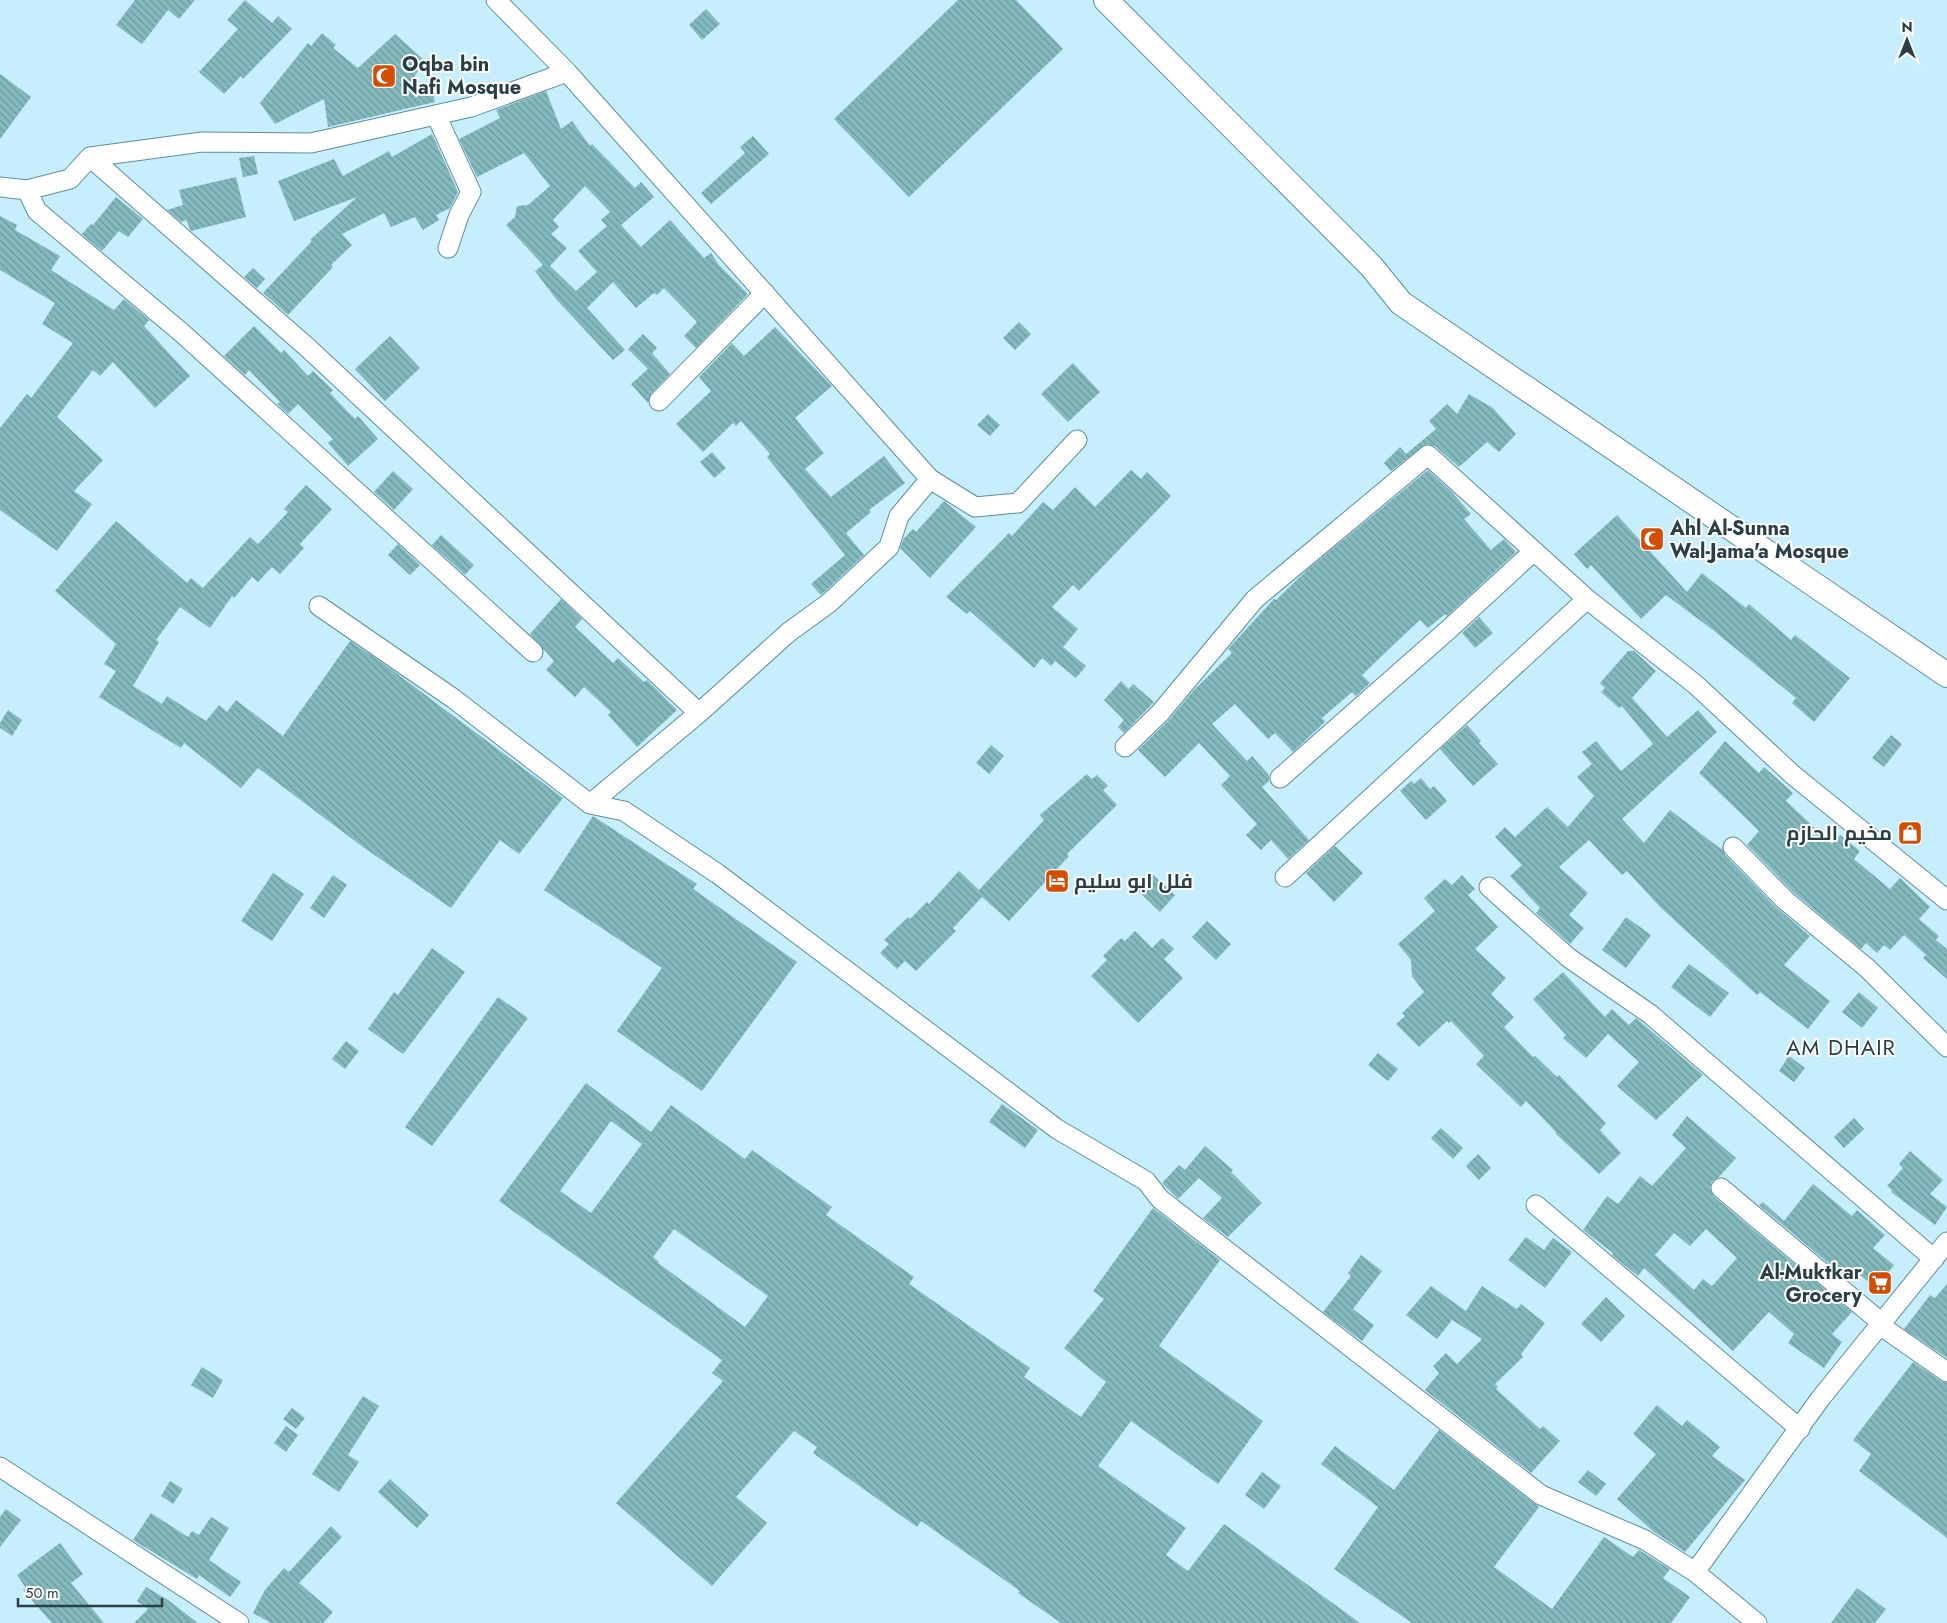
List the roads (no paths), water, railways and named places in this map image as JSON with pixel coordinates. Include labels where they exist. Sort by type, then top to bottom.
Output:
[{"type":"street","points":[[496,0],[567,72],[930,479],[975,507],[1018,503],[1077,440]]},
{"type":"street","points":[[1106,0],[1371,266],[1401,303],[1947,675]]},
{"type":"street","points":[[0,187],[26,190],[70,179],[90,157],[202,142],[311,143],[437,117],[471,108],[567,72]]},
{"type":"street","points":[[437,117],[471,192],[459,215],[448,248]]},
{"type":"street","points":[[90,157],[308,348],[699,713]]},
{"type":"street","points":[[26,190],[37,211],[182,333],[533,652]]},
{"type":"street","points":[[659,400],[765,293]]},
{"type":"street","points":[[1125,747],[1160,713],[1255,599],[1428,455],[1587,599],[1696,685],[1793,775],[1947,900]]},
{"type":"street","points":[[590,804],[699,713],[789,632],[829,603],[889,547],[899,516],[930,479]]},
{"type":"street","points":[[1280,778],[1448,630],[1534,551]]},
{"type":"street","points":[[1285,877],[1587,599]]},
{"type":"street","points":[[319,606],[454,699],[590,804],[624,811],[718,874],[1057,1129],[1146,1181],[1160,1199],[1541,1494],[1645,1540],[1695,1572],[1757,1623]]},
{"type":"street","points":[[1733,847],[1785,900],[1867,968],[1947,1047]]},
{"type":"street","points":[[1489,887],[1569,958],[1650,1014],[1934,1259]]},
{"type":"street","points":[[1721,1188],[1882,1325],[1947,1372]]},
{"type":"street","points":[[1536,1205],[1800,1429]]},
{"type":"street","points":[[1695,1572],[1820,1400],[1947,1242]]},
{"type":"street","points":[[0,1467],[239,1623]]},
{"type":"place","name":"Oqba bin Nafi Mosque","points":[[384,76]]},
{"type":"place","name":"Ahl Al-Sunna Wal-Jama'a Mosque","points":[[1652,539]]},
{"type":"place","name":"مخيم الحازم","points":[[1910,833]]},
{"type":"place","name":"فلل ابو سليم","points":[[1057,881]]},
{"type":"place","name":"Al-Muktkar Grocery","points":[[1880,1283]]},
{"type":"district","name":"AM DHAIR","points":[[1841,1047]]}]
